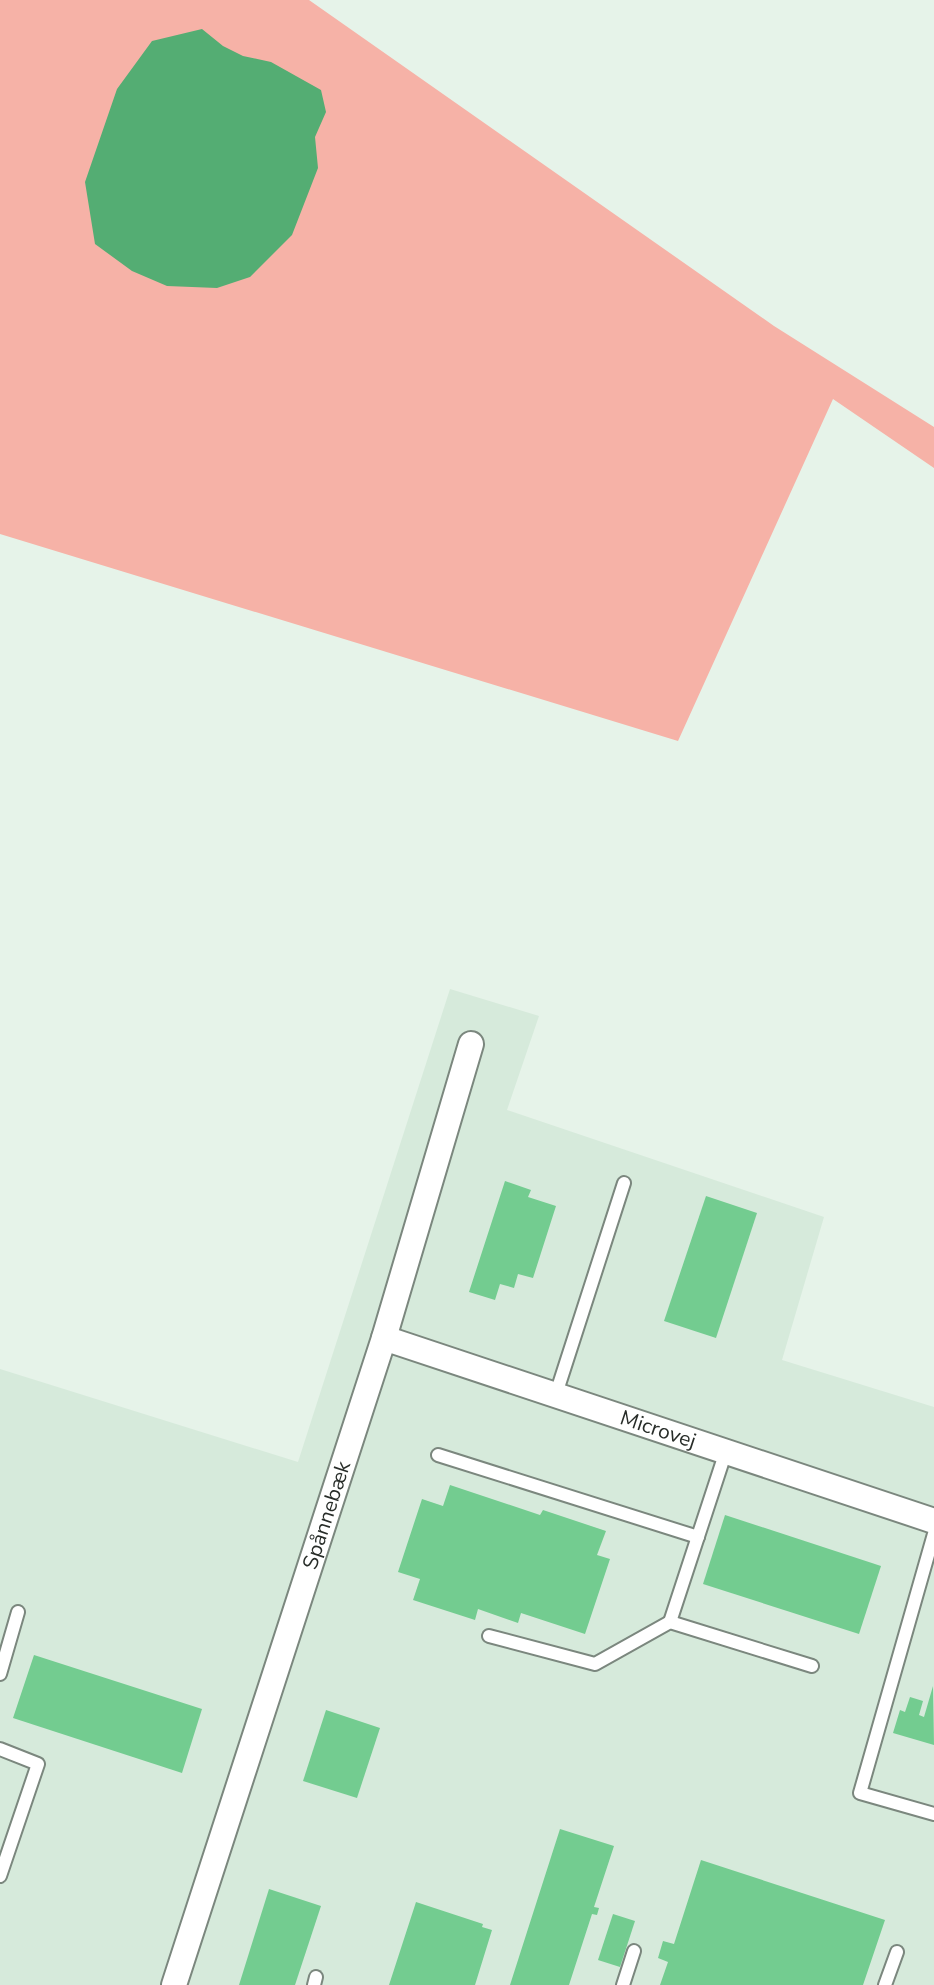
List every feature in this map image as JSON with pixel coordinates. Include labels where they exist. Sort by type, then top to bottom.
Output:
[{"type":"street","name":"Spånnebæk","points":[[174,1985],[384,1338],[471,1044]]},
{"type":"street","name":"Microvej","points":[[384,1338],[934,1521]]},
{"type":"lane","points":[[556,1394],[624,1183]]},
{"type":"lane","points":[[489,1636],[595,1664],[670,1622],[726,1451]]},
{"type":"lane","points":[[439,1455],[698,1537]]},
{"type":"lane","points":[[934,1534],[860,1793],[934,1814]]},
{"type":"lane","points":[[0,1674],[18,1612]]},
{"type":"lane","points":[[670,1622],[812,1666]]},
{"type":"lane","points":[[0,1749],[38,1764],[0,1876]]},
{"type":"lane","points":[[623,1985],[634,1951]]},
{"type":"lane","points":[[885,1985],[897,1952]]},
{"type":"shaded area","points":[[0,0],[309,0],[774,326],[934,427],[934,468],[833,399],[678,741],[0,534]]},
{"type":"shaded area","points":[[202,29],[223,46],[243,56],[271,62],[321,90],[326,112],[315,137],[318,168],[292,235],[250,277],[217,288],[167,286],[132,271],[95,244],[85,182],[117,89],[152,41]]},
{"type":"shaded area","points":[[450,989],[539,1016],[507,1110],[824,1217],[782,1360],[934,1407],[934,1985],[0,1985],[0,1369],[298,1462]]},
{"type":"building","points":[[505,1181],[531,1190],[528,1197],[556,1206],[533,1278],[518,1274],[514,1288],[500,1284],[495,1300],[469,1292]]},
{"type":"building","points":[[706,1196],[757,1213],[716,1338],[664,1321]]},
{"type":"building","points":[[450,1485],[540,1515],[543,1510],[606,1531],[597,1555],[610,1559],[585,1634],[521,1613],[518,1623],[478,1609],[475,1620],[413,1600],[420,1579],[398,1572],[422,1499],[443,1506]]},
{"type":"building","points":[[725,1515],[881,1566],[859,1634],[703,1584]]},
{"type":"building","points":[[34,1655],[202,1709],[182,1773],[13,1718]]},
{"type":"building","points":[[933,1686],[934,1745],[893,1733],[900,1710],[905,1712],[910,1697],[923,1701],[919,1715],[924,1717]]},
{"type":"building","points":[[326,1710],[380,1728],[357,1798],[303,1781]]},
{"type":"building","points":[[560,1829],[614,1846],[594,1907],[599,1908],[597,1915],[592,1914],[569,1985],[510,1985]]},
{"type":"building","points":[[701,1860],[885,1920],[863,1985],[660,1985],[668,1962],[658,1958],[663,1941],[674,1944]]},
{"type":"building","points":[[269,1889],[321,1906],[295,1985],[239,1985]]},
{"type":"building","points":[[416,1902],[483,1924],[482,1927],[492,1930],[475,1985],[389,1985]]},
{"type":"building","points":[[613,1914],[635,1921],[620,1967],[598,1960]]}]
